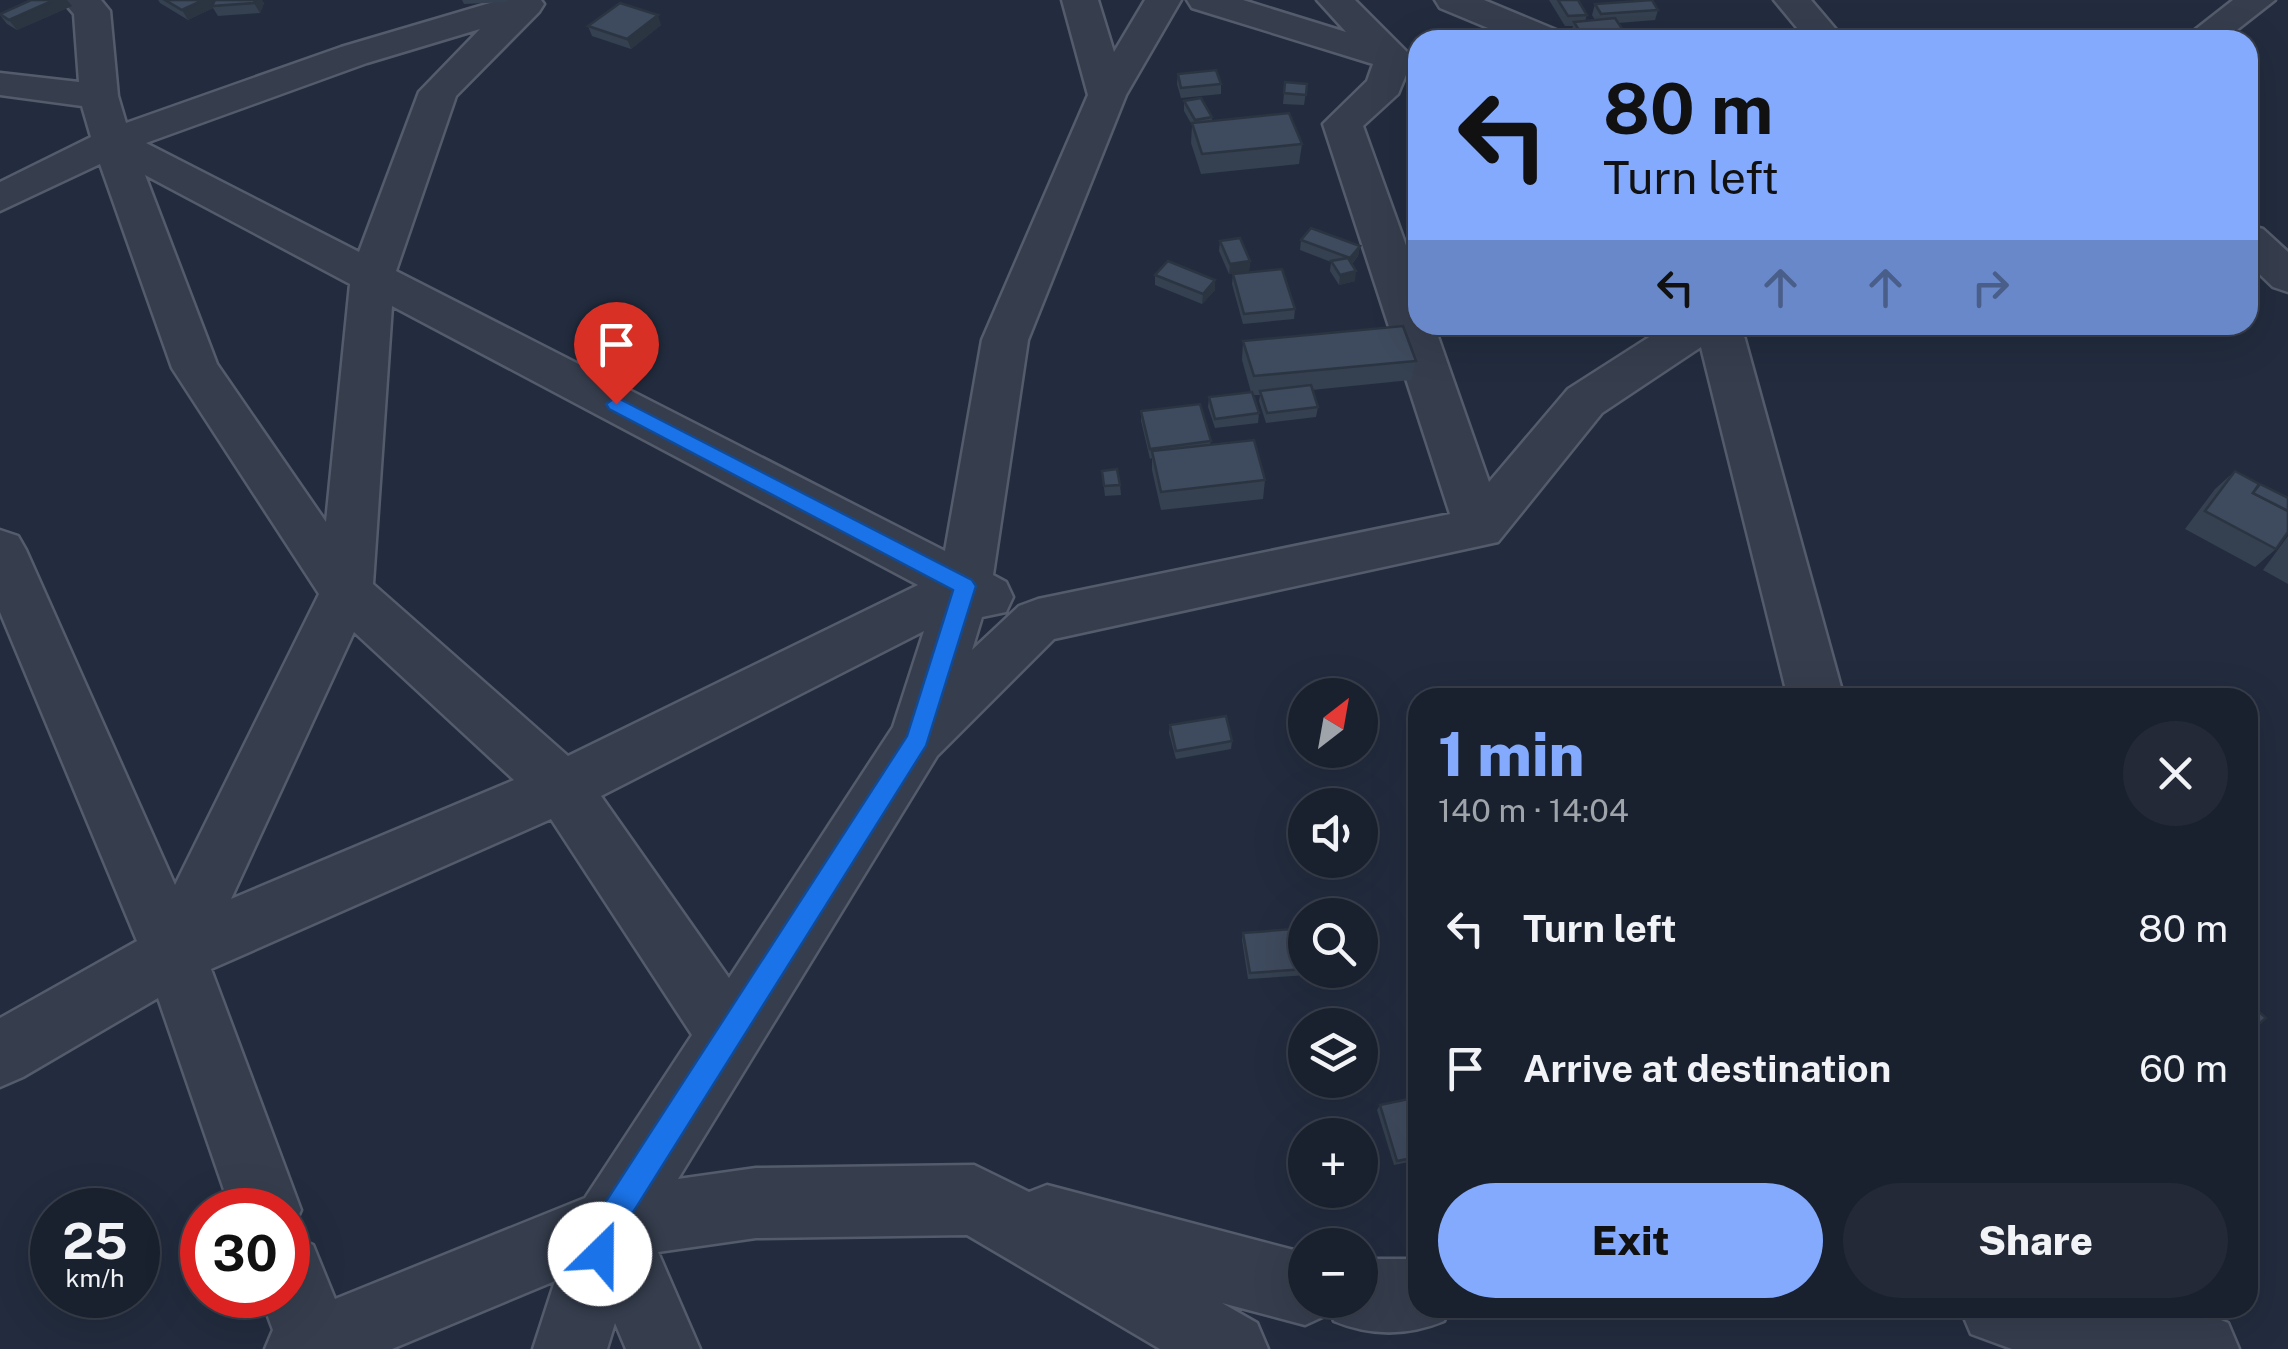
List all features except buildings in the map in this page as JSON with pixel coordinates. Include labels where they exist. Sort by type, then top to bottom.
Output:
[{"type":"street","points":[[1080,0],[1107,95]]},
{"type":"street","points":[[1335,0],[1406,62]]},
{"type":"street","points":[[1452,0],[1524,30]]},
{"type":"street","points":[[2214,30],[2257,0]]},
{"type":"street","points":[[917,739],[965,586],[1005,340],[1107,95],[1154,14],[1216,1],[1406,62]]},
{"type":"street","points":[[1786,30],[1790,1]]},
{"type":"street","points":[[1790,1],[1817,30]]},
{"type":"street","points":[[0,198],[105,119],[354,55],[533,2]]},
{"type":"street","points":[[174,954],[346,592],[372,277],[438,92],[533,2]]},
{"type":"street","points":[[92,4],[105,119],[195,368],[346,592],[562,787],[730,1036]]},
{"type":"street","points":[[1406,62],[1342,124],[1408,317]]},
{"type":"street","points":[[0,84],[105,119],[372,277],[1038,621]]},
{"type":"street","points":[[2258,242],[2288,249]]},
{"type":"street","points":[[2258,248],[2288,277]]},
{"type":"street","points":[[1414,335],[1480,528]]},
{"type":"street","points":[[570,1349],[610,1223],[917,739],[1038,621],[1480,528],[1585,400],[1686,335]]},
{"type":"street","points":[[1721,335],[1813,688]]},
{"type":"street","points":[[0,550],[174,954],[258,1188]]},
{"type":"street","points":[[0,1054],[174,954],[562,787],[965,586]]},
{"type":"street","points":[[974,1200],[1231,1349]]},
{"type":"street","points":[[302,1318],[310,1348],[610,1223],[756,1203],[974,1200],[1288,1285]]},
{"type":"street","points":[[610,1223],[663,1349]]},
{"type":"street","points":[[1378,1295],[1408,1295]]},
{"type":"street","points":[[2022,1318],[2085,1343],[2202,1349]]},
{"type":"route","points":[[600,1254],[610,1223],[917,739],[965,586],[616,404]]}]
